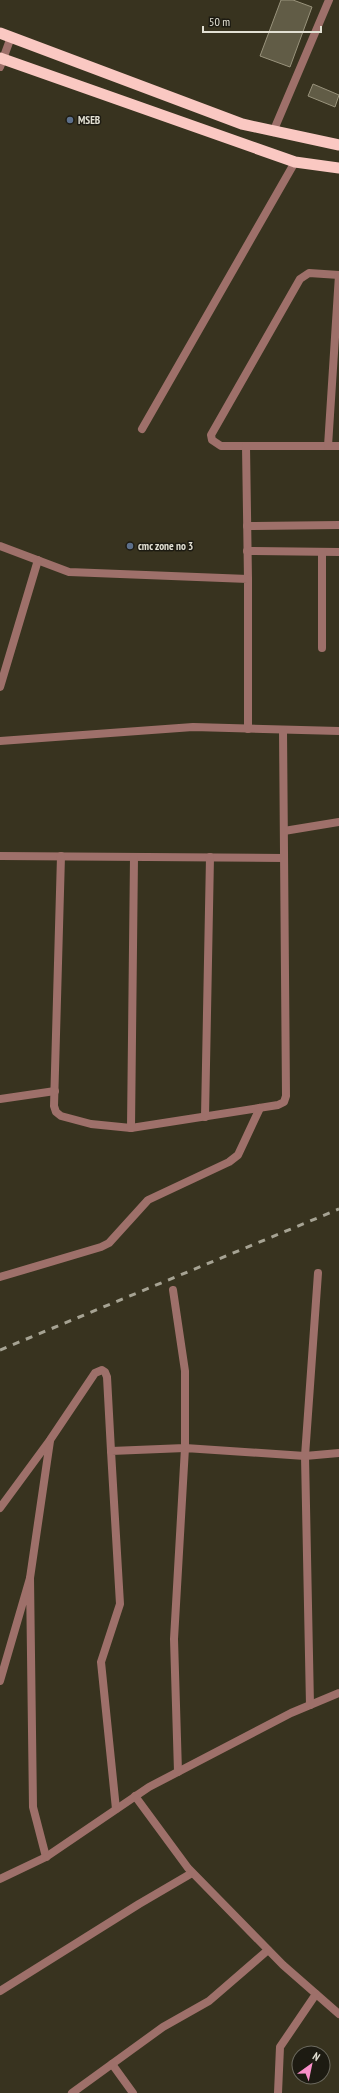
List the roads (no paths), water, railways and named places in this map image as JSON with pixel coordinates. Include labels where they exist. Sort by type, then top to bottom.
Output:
[{"type":"highway","points":[[0,33],[242,124],[273,132],[338,144]]},
{"type":"highway","points":[[1,62],[295,162],[339,168]]},
{"type":"street","points":[[273,132],[329,0]]},
{"type":"street","points":[[1,62],[11,37]]},
{"type":"street","points":[[142,429],[295,162]]},
{"type":"street","points":[[328,446],[339,275],[309,273],[300,280],[211,435],[212,440],[221,446],[246,446],[328,446],[339,446]]},
{"type":"street","points":[[246,446],[248,729]]},
{"type":"street","points":[[247,526],[339,525]]},
{"type":"street","points":[[0,546],[69,572],[248,579]]},
{"type":"street","points":[[247,551],[339,552]]},
{"type":"street","points":[[322,552],[322,648]]},
{"type":"street","points":[[0,687],[38,560]]},
{"type":"street","points":[[0,741],[193,727],[339,732]]},
{"type":"street","points":[[61,856],[54,1106],[56,1112],[61,1116],[91,1124],[132,1128],[278,1105],[284,1102],[286,1096],[283,730]]},
{"type":"street","points":[[284,831],[339,822]]},
{"type":"street","points":[[0,856],[284,858]]},
{"type":"street","points":[[132,1128],[134,857]]},
{"type":"street","points":[[205,1117],[210,857]]},
{"type":"street","points":[[0,1099],[55,1091]]},
{"type":"street","points":[[0,1277],[101,1247],[109,1243],[148,1200],[229,1162],[238,1155],[260,1108]]},
{"type":"street","points":[[310,1705],[304,1456],[318,1273]]},
{"type":"street","points":[[173,1290],[185,1371],[185,1448],[174,1639],[178,1772]]},
{"type":"street","points":[[0,1508],[50,1440],[95,1373],[102,1370],[105,1372],[107,1377],[120,1604],[101,1662],[116,1809]]},
{"type":"street","points":[[0,1681],[30,1578],[50,1440]]},
{"type":"street","points":[[111,1452],[185,1448],[304,1456],[339,1453]]},
{"type":"street","points":[[30,1578],[33,1807],[46,1857]]},
{"type":"street","points":[[0,1879],[46,1857],[135,1796],[178,1772],[291,1713],[339,1693]]},
{"type":"street","points":[[135,1796],[192,1873],[268,1950],[339,2014]]},
{"type":"street","points":[[0,1991],[139,1904],[192,1873]]},
{"type":"street","points":[[72,2093],[163,2027],[209,2001],[268,1950]]},
{"type":"street","points":[[278,2093],[280,2048],[316,1994]]},
{"type":"street","points":[[112,2064],[133,2093]]},
{"type":"railway","points":[[0,1350],[339,1209]]},
{"type":"place","name":"MSEB","points":[[70,120]]},
{"type":"place","name":"cmc zone no 3","points":[[130,546]]}]
